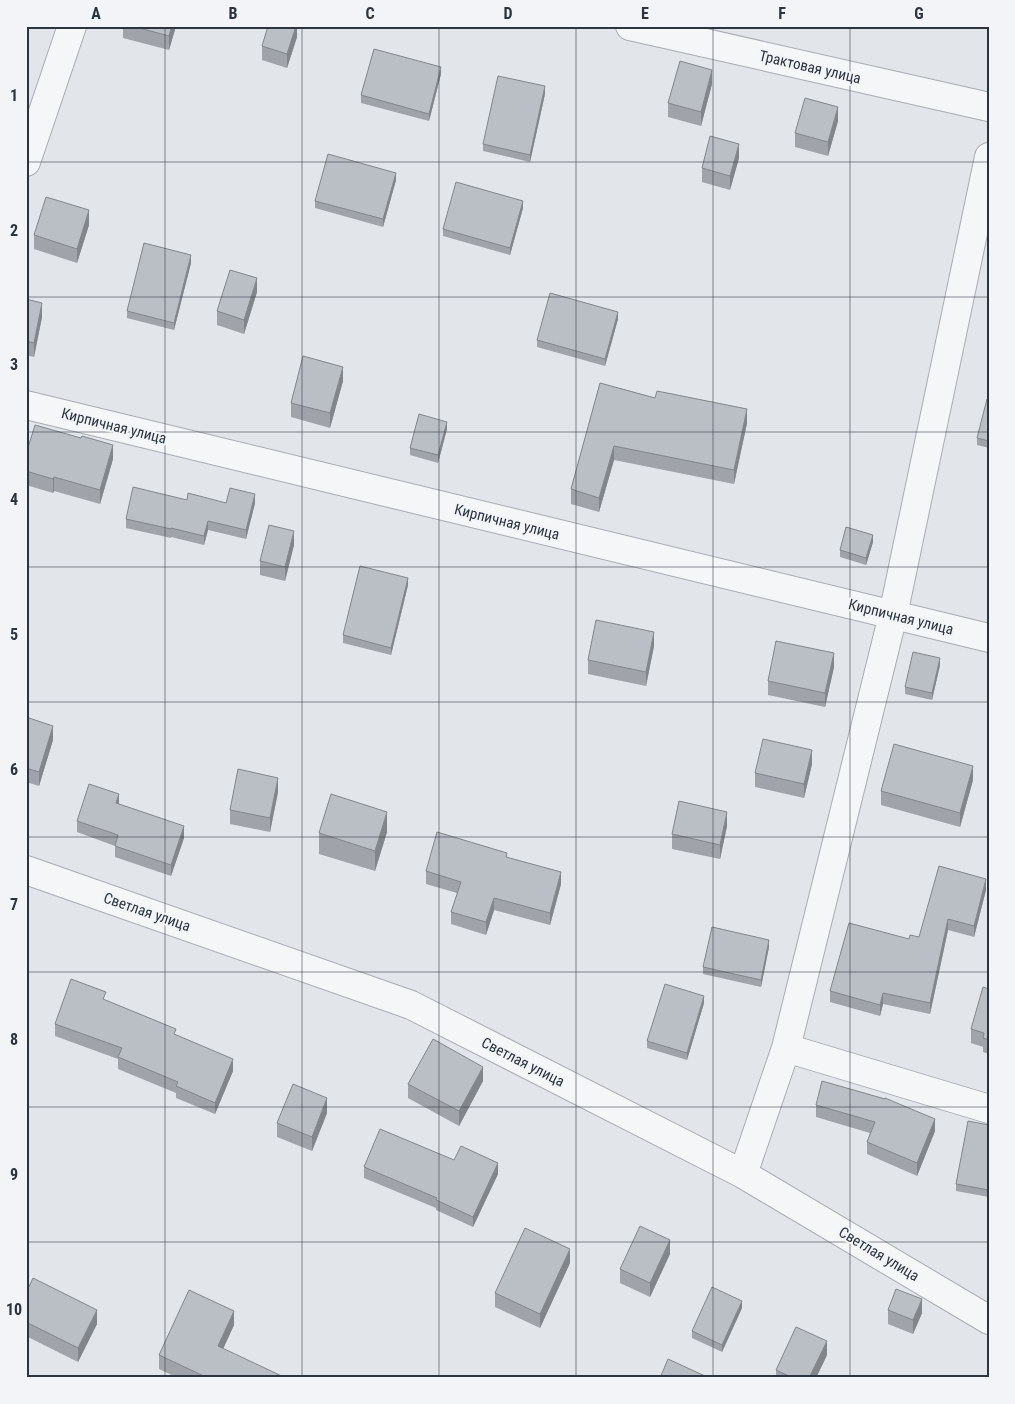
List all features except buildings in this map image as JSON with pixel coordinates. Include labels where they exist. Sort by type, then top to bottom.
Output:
[{"type":"street","points":[[26,162],[72,26]]},
{"type":"street","name":"Трактовая улица","points":[[630,26],[989,107]]},
{"type":"street","points":[[743,1174],[786,1048],[893,615],[989,157]]},
{"type":"street","name":"Кирпичная улица","points":[[26,405],[989,638]]},
{"type":"street","name":"Светлая улица","points":[[26,870],[410,1005],[743,1174],[989,1320]]},
{"type":"street","points":[[786,1048],[989,1109]]}]
